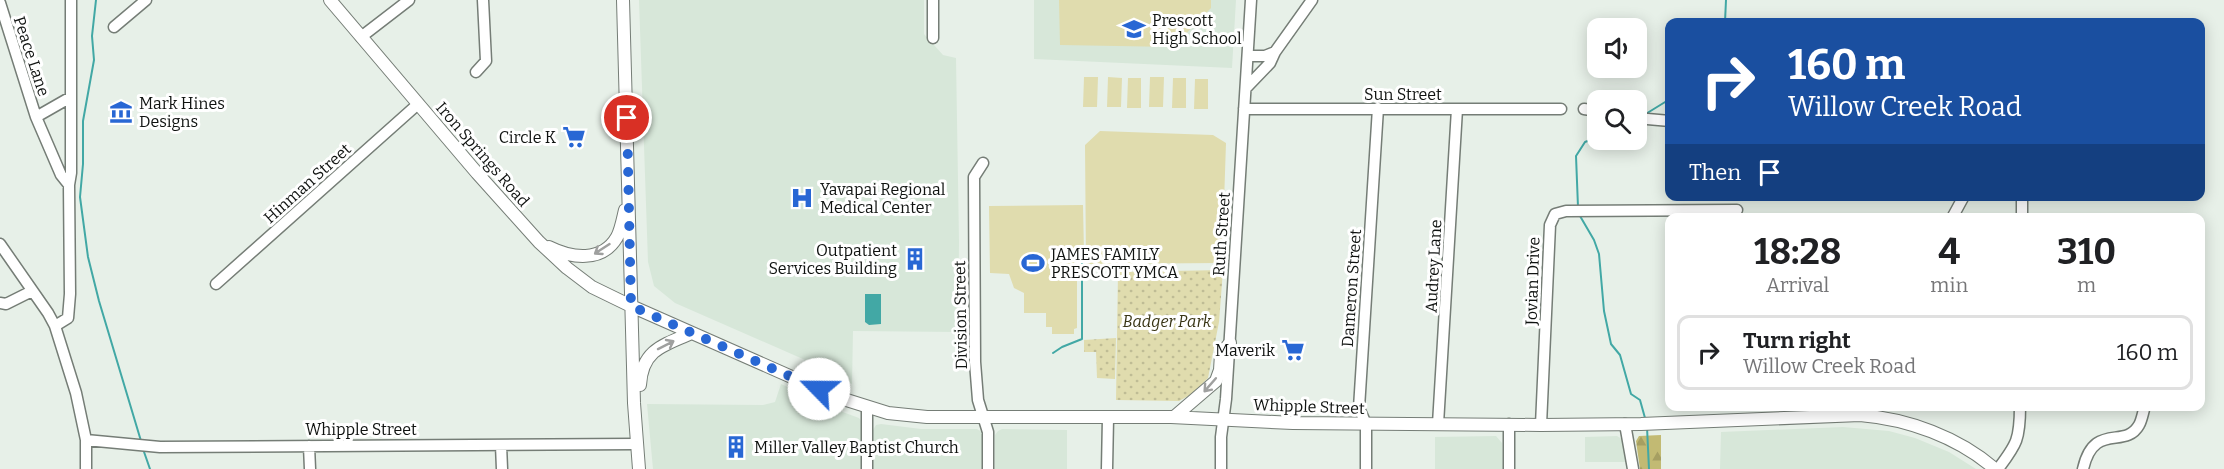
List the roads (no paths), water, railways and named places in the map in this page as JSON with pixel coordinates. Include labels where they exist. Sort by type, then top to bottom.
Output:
[{"type":"main road","name":"Iron Springs Road","points":[[330,0],[539,242],[567,268],[592,286],[631,306]]},
{"type":"main road","points":[[623,0],[634,403],[639,469]]},
{"type":"main road","points":[[539,242],[563,254],[579,257],[601,252],[617,237],[628,200]]},
{"type":"main road","name":"Whipple Street","points":[[631,306],[828,393],[888,413],[927,417],[1174,417],[1366,424],[1541,425],[1625,424],[1837,415],[1871,411],[1940,435],[1970,450],[1997,469]]},
{"type":"main road","points":[[634,403],[640,390],[641,370],[650,355],[663,345],[692,333]]},
{"type":"main road","points":[[1174,417],[1216,381],[1220,370],[1221,354],[1230,343]]},
{"type":"street","points":[[54,326],[68,318],[70,294],[71,0]]},
{"type":"street","points":[[114,27],[146,0]]},
{"type":"street","points":[[361,36],[409,0]]},
{"type":"street","points":[[476,72],[486,61],[483,0]]},
{"type":"street","points":[[933,0],[933,38]]},
{"type":"street","name":"Ruth Street","points":[[1221,469],[1221,437],[1230,343],[1251,0]]},
{"type":"street","points":[[1246,88],[1270,63],[1275,52],[1312,0]]},
{"type":"street","name":"Peace Lane","points":[[0,3],[40,129],[61,175],[69,185]]},
{"type":"street","points":[[1248,56],[1265,56],[1275,52]]},
{"type":"street","points":[[36,117],[71,97]]},
{"type":"street","name":"Hinman Street","points":[[216,284],[418,104]]},
{"type":"street","name":"Dameron Street","points":[[1366,469],[1366,424],[1359,408],[1359,401],[1378,108]]},
{"type":"street","name":"Sun Street","points":[[1244,109],[1561,109]]},
{"type":"street","name":"Audrey Lane","points":[[1438,424],[1457,109]]},
{"type":"street","points":[[1647,119],[1665,121]]},
{"type":"street","name":"Division Street","points":[[983,163],[974,177],[974,330],[978,400],[988,432],[988,469]]},
{"type":"street","name":"Jovian Drive","points":[[1541,425],[1550,225],[1555,214],[1566,211],[1737,210]]},
{"type":"street","points":[[0,244],[48,313],[54,326],[76,393],[86,440],[86,469]]},
{"type":"street","points":[[0,303],[6,304],[32,291]]},
{"type":"street","points":[[867,407],[867,469]]},
{"type":"street","points":[[1997,469],[2016,445],[2020,411]]},
{"type":"street","points":[[2083,469],[2085,458],[2092,446],[2102,439],[2130,436],[2139,426],[2144,411]]},
{"type":"street","points":[[1107,469],[1108,417]]},
{"type":"street","points":[[1509,424],[1509,469]]},
{"type":"street","points":[[1625,424],[1634,469]]},
{"type":"street","name":"Whipple Street","points":[[86,440],[160,447],[636,444]]},
{"type":"street","points":[[501,445],[502,469]]},
{"type":"street","points":[[309,446],[310,469]]},
{"type":"water","points":[[865,294],[881,294],[881,324],[869,325],[865,322]]},
{"type":"waterway","points":[[96,0],[92,36],[94,60],[83,121],[80,197],[88,257],[141,441]]},
{"type":"waterway","points":[[1725,18],[1726,0]]},
{"type":"waterway","points":[[1647,113],[1665,102]]},
{"type":"waterway","points":[[1578,207],[1576,156],[1587,141]]},
{"type":"waterway","points":[[1580,216],[1599,254],[1604,311],[1611,344],[1620,355],[1631,394],[1640,400],[1645,418]]},
{"type":"waterway","points":[[1053,353],[1082,339],[1082,253]]},
{"type":"waterway","points":[[1647,427],[1649,469]]},
{"type":"waterway","points":[[143,449],[150,469]]},
{"type":"place","name":"Prescott High School","points":[[1134,29]]},
{"type":"place","name":"Mark Hines Designs","points":[[121,112]]},
{"type":"place","name":"Circle K","points":[[574,137]]},
{"type":"place","name":"Yavapai Regional Medical Center","points":[[802,198]]},
{"type":"place","name":"Outpatient Services Building","points":[[915,259]]},
{"type":"place","name":"JAMES FAMILY PRESCOTT YMCA","points":[[1033,263]]},
{"type":"place","name":"Maverik","points":[[1293,350]]},
{"type":"place","name":"Miller Valley Baptist Church","points":[[736,447]]},
{"type":"park label","name":"Badger Park","points":[[1167,321]]}]
